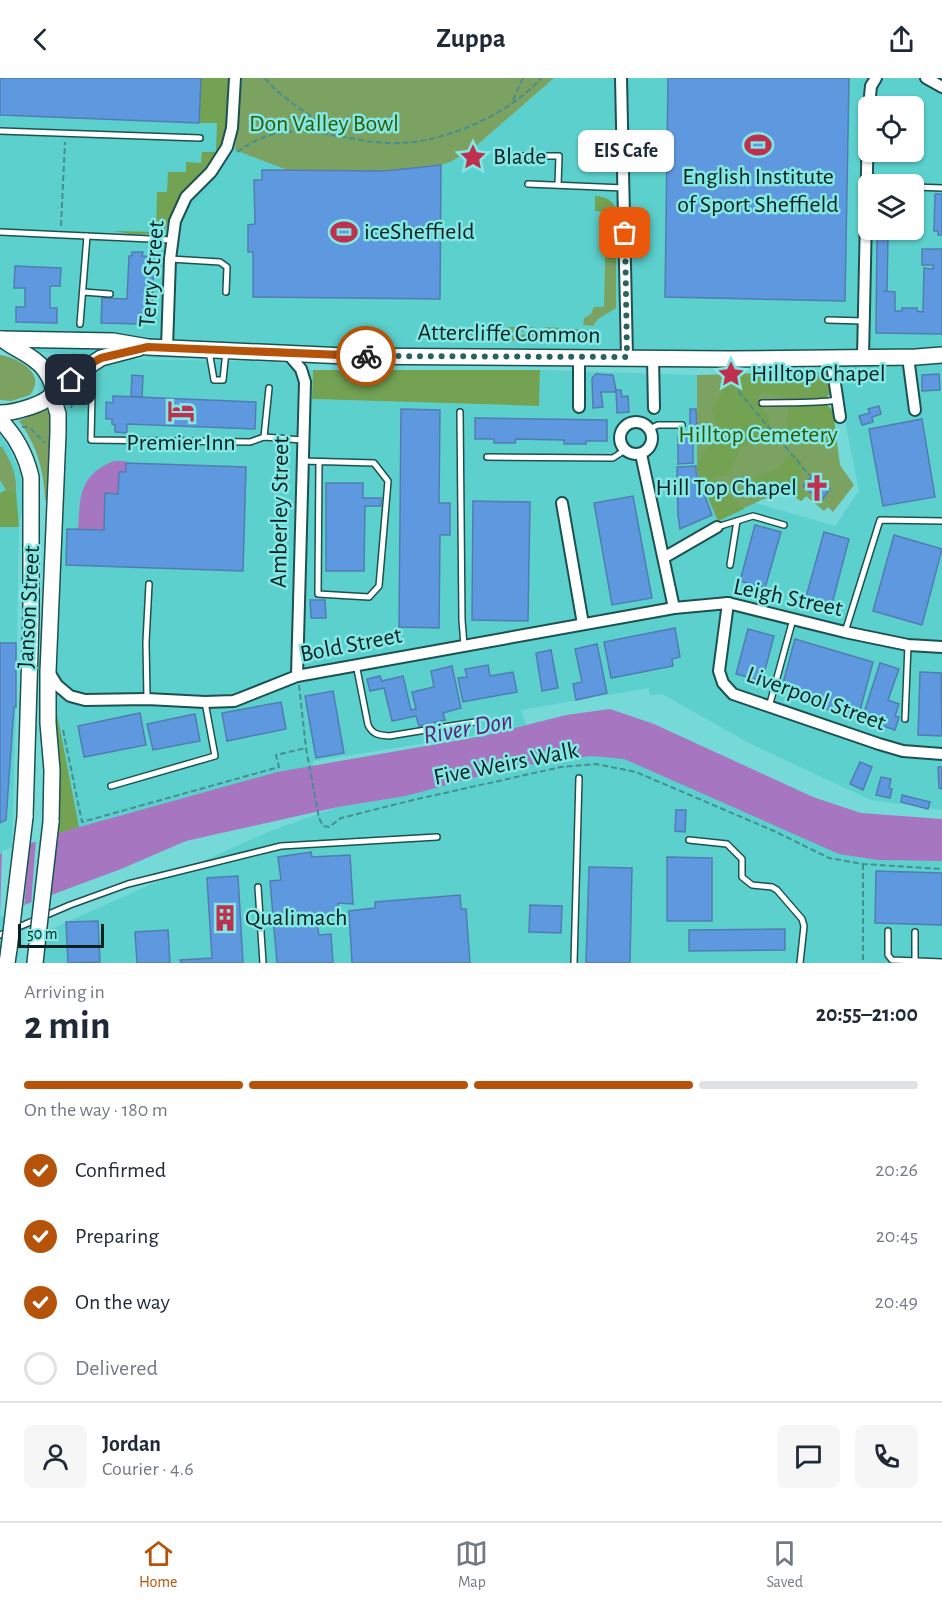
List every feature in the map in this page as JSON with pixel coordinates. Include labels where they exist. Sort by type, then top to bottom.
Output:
[{"type":"main road","name":"Attercliffe Common","points":[[1,339],[113,341],[148,347],[288,354],[738,358],[942,355]]},
{"type":"main road","name":"Janson Street","points":[[1,339],[36,360],[47,374],[58,414],[48,672],[48,723],[52,770],[51,822],[35,963]]},
{"type":"main road","name":"Attercliffe Common","points":[[0,413],[20,411],[44,400],[101,358],[148,347]]},
{"type":"main road","name":"Janson Street","points":[[0,420],[13,434],[28,465],[32,491],[25,817],[8,956]]},
{"type":"street","name":"Terry Street","points":[[167,347],[170,259],[176,217],[183,201],[211,172],[228,147],[232,128],[235,78]]},
{"type":"street","points":[[621,78],[627,357]]},
{"type":"street","points":[[869,96],[876,78]]},
{"type":"street","points":[[926,78],[942,87]]},
{"type":"street","points":[[863,357],[867,162]]},
{"type":"street","name":"Amberley Street","points":[[288,354],[301,369],[305,382],[297,676]]},
{"type":"street","points":[[579,357],[579,407]]},
{"type":"street","points":[[652,357],[654,408]]},
{"type":"street","points":[[831,357],[840,417]]},
{"type":"street","points":[[908,357],[915,410]]},
{"type":"street","points":[[636,423],[646,426],[651,434],[649,448],[641,454],[625,450],[621,435],[627,426],[636,423]]},
{"type":"street","points":[[641,454],[665,557],[674,608]]},
{"type":"street","points":[[562,503],[583,624]]},
{"type":"street","points":[[665,557],[717,527]]},
{"type":"street","name":"Leigh Street","points":[[674,608],[728,603],[844,632],[908,645],[942,647]]},
{"type":"street","name":"Liverpool Street","points":[[728,603],[719,671],[723,683],[733,694],[903,751],[942,754]]},
{"type":"street","name":"Bold Street","points":[[48,672],[57,685],[70,696],[85,700],[147,699],[205,702],[244,699],[297,676],[674,608]]},
{"type":"lane","points":[[0,131],[200,138]]},
{"type":"lane","points":[[623,142],[655,142]]},
{"type":"lane","points":[[504,156],[559,156],[558,185]]},
{"type":"lane","points":[[528,184],[624,188]]},
{"type":"lane","points":[[924,187],[942,188]]},
{"type":"lane","points":[[0,232],[172,240]]},
{"type":"lane","points":[[80,324],[87,236]]},
{"type":"lane","points":[[170,259],[225,264],[227,267],[226,292]]},
{"type":"lane","points":[[83,292],[110,294]]},
{"type":"lane","points":[[828,320],[863,321]]},
{"type":"lane","points":[[209,350],[218,382],[226,350]]},
{"type":"lane","points":[[264,437],[269,388]]},
{"type":"lane","points":[[92,394],[90,440],[250,442],[264,437],[302,440]]},
{"type":"lane","points":[[762,403],[795,401],[818,403],[837,400]]},
{"type":"lane","points":[[460,412],[464,645]]},
{"type":"lane","points":[[649,429],[658,425],[682,425]]},
{"type":"lane","points":[[487,457],[613,458],[625,450]]},
{"type":"lane","points":[[302,461],[374,463],[388,481],[379,586],[369,597],[318,594],[319,462]]},
{"type":"lane","points":[[717,527],[753,516],[784,525]]},
{"type":"lane","points":[[844,632],[880,520],[942,521]]},
{"type":"lane","points":[[730,565],[737,521]]},
{"type":"lane","points":[[147,699],[146,642],[149,584]]},
{"type":"lane","points":[[769,706],[793,619]]},
{"type":"lane","points":[[905,719],[908,645]]},
{"type":"lane","points":[[356,664],[368,725],[377,735],[389,736],[476,722]]},
{"type":"lane","points":[[111,786],[214,756],[205,702]]},
{"type":"lane","points":[[574,963],[579,778]]},
{"type":"lane","points":[[0,935],[70,905],[128,884],[281,846],[437,837]]},
{"type":"lane","points":[[689,840],[727,844],[742,859],[742,877],[747,882],[777,890],[802,918],[804,926],[801,963]]},
{"type":"lane","points":[[258,887],[263,963]]},
{"type":"lane","points":[[888,932],[888,955],[892,960],[942,962]]},
{"type":"lane","points":[[915,932],[915,961]]},
{"type":"path","points":[[265,78],[270,85],[339,135]]},
{"type":"path","points":[[512,103],[523,78]]},
{"type":"path","points":[[234,154],[268,136],[299,130],[402,143],[444,136],[475,125],[512,103],[541,78]]},
{"type":"path","points":[[60,234],[65,133]]},
{"type":"path","points":[[71,380],[60,365],[75,354],[77,340]]},
{"type":"path","points":[[738,358],[739,392],[810,476]]},
{"type":"path","points":[[13,434],[27,426],[45,444],[58,447]]},
{"type":"path","name":"Five Weirs Walk","points":[[297,676],[306,748],[319,818],[323,826],[329,827],[341,818],[412,800],[561,767],[596,764],[636,772],[774,831],[829,858],[863,864],[942,868]]},
{"type":"path","points":[[279,767],[276,755],[306,748]]},
{"type":"path","points":[[863,864],[863,963]]},
{"type":"shaded area","points":[[0,78],[942,78],[942,810],[871,800],[751,744],[662,694],[650,695],[649,688],[521,710],[527,727],[313,761],[313,766],[277,772],[72,829],[52,731],[62,414],[71,394],[94,373],[111,363],[130,359],[276,362],[313,370],[312,399],[538,406],[540,370],[697,375],[697,437],[718,521],[756,503],[835,526],[859,491],[834,366],[763,369],[155,358],[0,350]]},
{"type":"shaded area","points":[[0,435],[9,448],[21,475],[23,505],[19,527],[9,949],[0,963]]},
{"type":"shaded area","points":[[114,461],[126,461],[126,472],[119,472],[118,494],[106,493],[104,530],[78,530],[81,497],[88,480],[102,467]]},
{"type":"shaded area","points":[[610,709],[654,724],[813,797],[861,813],[942,819],[942,861],[878,860],[839,854],[624,759],[591,756],[514,767],[406,796],[338,807],[186,841],[121,869],[0,914],[0,854],[72,829],[277,772],[483,736],[566,715]]},
{"type":"shaded area","points":[[591,756],[624,759],[730,805],[878,860],[942,861],[942,963],[35,963],[38,935],[268,832],[338,807],[406,796],[514,767]]},
{"type":"green space","points":[[201,78],[234,78],[229,136],[214,160],[181,195],[165,230],[160,234],[130,234],[114,231],[156,232],[157,192],[167,192],[168,172],[186,172],[186,162],[201,163],[202,152],[216,152],[217,123],[199,123]]},
{"type":"green space","name":"Don Valley Bowl","points":[[242,78],[554,78],[470,151],[450,162],[385,171],[290,171],[235,150]]},
{"type":"green space","points":[[595,196],[609,200],[617,211],[616,264],[605,263],[606,212],[595,211]]},
{"type":"green space","points":[[605,263],[616,264],[616,308],[598,319],[593,326],[583,325],[584,318],[591,314],[594,307],[604,307]]},
{"type":"green space","points":[[440,327],[534,327],[535,330],[441,337]]},
{"type":"green space","points":[[545,327],[590,330],[588,340],[583,341],[462,340],[545,333]]},
{"type":"green space","points":[[0,355],[22,363],[33,374],[34,387],[30,395],[11,401],[0,400]]},
{"type":"green space","points":[[313,370],[540,370],[539,406],[312,399]]},
{"type":"green space","name":"Hilltop Cemetery","points":[[828,372],[830,393],[826,398],[827,405],[833,411],[840,465],[854,485],[833,512],[828,507],[824,511],[806,496],[801,501],[784,489],[718,521],[697,471],[697,375]]},
{"type":"green space","points":[[828,372],[830,393],[826,398],[827,405],[833,411],[837,444],[833,447],[823,446],[810,434],[790,432],[787,426],[788,404],[783,397],[763,392],[758,396],[756,402],[771,418],[769,430],[740,448],[732,468],[725,476],[714,479],[744,509],[718,521],[697,471],[700,458],[713,440],[716,424],[712,408],[725,388],[726,374]]},
{"type":"green space","points":[[46,409],[51,425],[48,500],[45,500],[41,468],[35,449],[19,421]]},
{"type":"green space","points":[[0,447],[13,468],[16,492],[6,490],[0,480]]},
{"type":"green space","points":[[795,454],[803,464],[800,488],[806,496],[801,501],[784,489],[765,499],[762,497],[756,490],[755,479],[762,474],[779,469],[788,455]]},
{"type":"green space","points":[[6,490],[16,492],[19,527],[0,527],[0,493]]},
{"type":"green space","points":[[57,714],[79,827],[55,835],[58,760]]},
{"type":"pier","points":[[55,832],[50,899],[31,906],[36,839]]},
{"type":"pier","points":[[30,841],[24,908],[0,917],[2,851]]},
{"type":"building","points":[[0,78],[201,78],[199,123],[0,115]]},
{"type":"building","name":"English Institute of Sport Sheffield","points":[[668,78],[849,78],[845,301],[665,297]]},
{"type":"building","name":"iceSheffield","points":[[441,165],[440,299],[253,297],[253,252],[248,252],[248,225],[255,224],[254,180],[262,180],[262,170],[385,171]]},
{"type":"building","points":[[935,194],[942,194],[942,235],[934,231]]},
{"type":"building","points":[[877,240],[888,240],[887,291],[883,291],[895,292],[895,311],[902,311],[902,308],[917,308],[917,311],[923,312],[924,268],[933,269],[933,265],[922,265],[922,249],[942,249],[942,334],[876,333]]},
{"type":"building","points":[[132,252],[143,252],[142,256],[154,257],[152,313],[139,313],[139,324],[101,323],[102,298],[127,299],[129,256],[132,256]]},
{"type":"building","points":[[15,266],[61,268],[60,286],[50,286],[50,308],[57,308],[57,323],[16,322],[16,307],[25,307],[25,288],[14,288]]},
{"type":"building","points":[[596,374],[613,375],[616,390],[615,392],[601,392],[603,407],[593,408],[592,378]]},
{"type":"building","points":[[939,374],[940,390],[922,391],[922,375]]},
{"type":"building","points":[[132,375],[143,376],[142,397],[131,396]]},
{"type":"building","points":[[616,390],[621,390],[622,397],[628,396],[629,412],[617,413]]},
{"type":"building","name":"Premier Inn","points":[[113,396],[256,402],[255,429],[127,424],[127,433],[115,432],[112,419],[106,419],[106,402],[113,403]]},
{"type":"building","points":[[879,406],[881,414],[872,417],[873,422],[862,425],[859,416],[870,413],[868,409]]},
{"type":"building","points":[[401,409],[440,410],[439,503],[450,503],[450,535],[440,535],[439,628],[399,627]]},
{"type":"building","points":[[690,409],[696,409],[697,437],[693,437],[693,463],[678,464],[678,437],[690,437]]},
{"type":"building","points":[[475,418],[607,420],[607,441],[564,444],[564,440],[516,439],[515,443],[494,443],[494,439],[475,439]]},
{"type":"building","points":[[922,419],[935,497],[883,506],[869,429]]},
{"type":"building","points":[[126,463],[246,467],[243,571],[66,565],[67,529],[104,530],[105,493],[118,494],[119,472],[126,472]]},
{"type":"building","points":[[696,466],[696,472],[712,515],[680,529],[677,467]]},
{"type":"building","name":"Hill Top Chapel","points":[[813,475],[830,489],[821,501],[803,486]]},
{"type":"building","points":[[326,483],[363,483],[363,498],[381,498],[381,506],[365,506],[364,571],[326,571]]},
{"type":"building","points":[[633,496],[652,598],[612,605],[594,503]]},
{"type":"building","points":[[473,501],[530,502],[528,621],[472,620]]},
{"type":"building","points":[[755,525],[781,532],[765,588],[740,581]]},
{"type":"building","points":[[824,532],[849,539],[832,604],[806,597]]},
{"type":"building","points":[[894,535],[942,549],[922,625],[873,611]]},
{"type":"building","points":[[310,600],[325,600],[326,618],[311,618]]},
{"type":"building","points":[[675,628],[680,657],[672,659],[673,666],[611,678],[604,642]]},
{"type":"building","points":[[748,629],[774,636],[762,681],[736,674]]},
{"type":"building","points":[[795,639],[873,662],[858,718],[819,707],[821,699],[782,687]]},
{"type":"building","points":[[0,643],[16,643],[16,707],[14,707],[6,820],[0,823]]},
{"type":"building","points":[[597,644],[607,693],[576,700],[573,684],[582,682],[575,649]]},
{"type":"building","points":[[551,650],[558,688],[542,691],[536,653]]},
{"type":"building","points":[[880,663],[899,669],[888,700],[899,704],[895,716],[899,717],[895,730],[862,719]]},
{"type":"building","points":[[488,665],[490,676],[513,672],[517,692],[463,702],[458,678],[467,677],[465,669]]},
{"type":"building","points":[[452,666],[461,708],[443,713],[445,720],[419,726],[416,716],[392,721],[384,688],[370,691],[367,679],[380,676],[382,681],[403,676],[411,710],[416,709],[412,692],[434,687],[431,671]]},
{"type":"building","points":[[920,672],[941,673],[942,736],[918,735]]},
{"type":"building","points":[[333,691],[344,753],[316,758],[305,696]]},
{"type":"building","points":[[281,702],[286,729],[227,741],[222,713]]},
{"type":"building","points":[[140,713],[146,745],[84,757],[78,726]]},
{"type":"building","points":[[195,714],[200,741],[153,750],[147,724]]},
{"type":"building","points":[[860,762],[872,767],[863,790],[850,784]]},
{"type":"building","points":[[938,767],[942,767],[942,789],[939,788]]},
{"type":"building","points":[[881,777],[891,779],[890,798],[876,795]]},
{"type":"building","points":[[902,795],[930,802],[928,809],[901,802]]},
{"type":"building","points":[[676,810],[686,810],[685,832],[675,831]]},
{"type":"building","points":[[311,852],[312,857],[350,855],[353,904],[338,903],[340,915],[316,917],[319,935],[331,934],[333,963],[277,963],[270,881],[281,880],[278,857]]},
{"type":"building","points":[[667,857],[712,858],[712,921],[667,921]]},
{"type":"building","points":[[589,867],[632,868],[630,963],[586,963]]},
{"type":"building","points":[[876,871],[942,873],[942,925],[875,923]]},
{"type":"building","name":"Qualimach","points":[[238,876],[243,963],[181,963],[180,960],[212,958],[207,878]]},
{"type":"building","points":[[460,895],[461,909],[466,909],[470,963],[352,963],[349,911],[375,908],[375,902]]},
{"type":"building","points":[[530,905],[562,906],[561,933],[529,932]]},
{"type":"building","points":[[98,921],[100,962],[68,963],[66,922]]},
{"type":"building","points":[[785,929],[785,950],[689,951],[689,930]]},
{"type":"building","points":[[168,930],[170,963],[137,963],[135,932]]},
{"type":"way so far","points":[[366,356],[627,357],[625,233]]},
{"type":"place","name":"English Institute of Sport Sheffield","points":[[758,145]]},
{"type":"place","name":"Blade","points":[[473,157]]},
{"type":"place","name":"iceSheffield","points":[[344,232]]},
{"type":"place","name":"EIS Cafe","points":[[625,233]]},
{"type":"place","name":"Hilltop Chapel","points":[[731,374]]},
{"type":"place","name":"Premier Inn","points":[[181,411]]},
{"type":"place","name":"Hill Top Chapel","points":[[817,488]]},
{"type":"place","name":"Qualimach","points":[[225,918]]},
{"type":"route","points":[[71,380],[101,358],[148,347],[366,356]]},
{"type":"water label","name":"River Don","points":[[468,728]]}]
